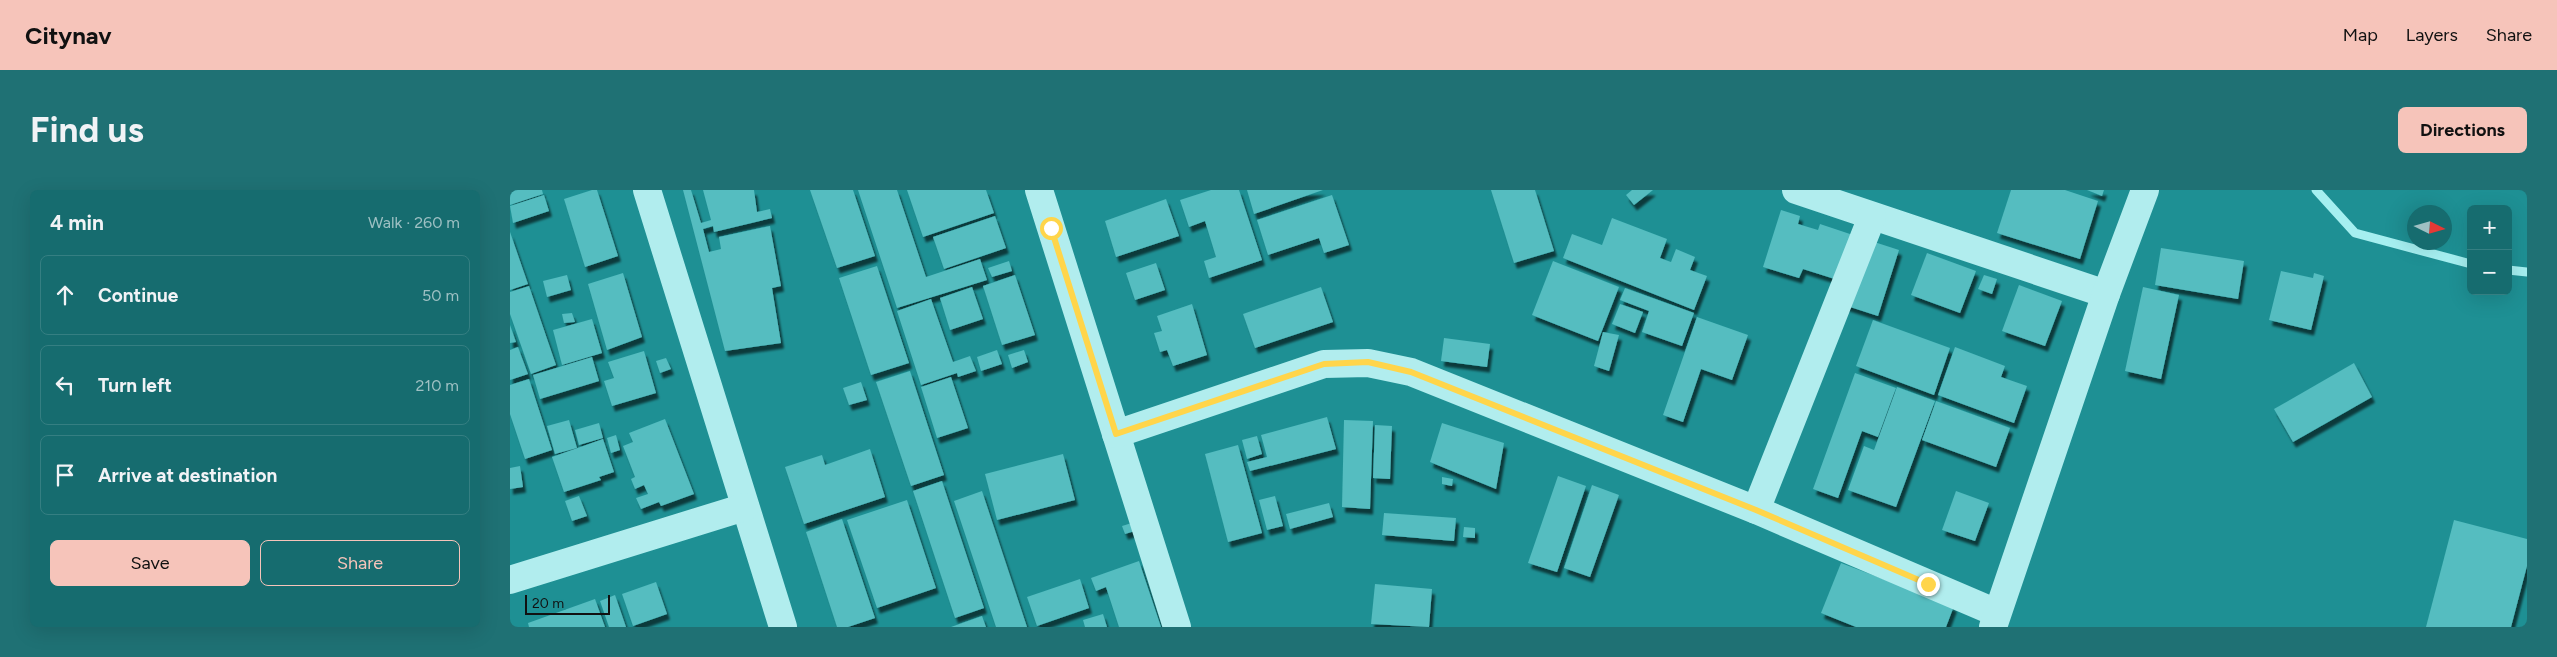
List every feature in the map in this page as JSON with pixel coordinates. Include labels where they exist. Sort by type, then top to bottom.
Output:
[{"type":"street","points":[[647,190],[783,627]]},
{"type":"street","points":[[1039,190],[1177,627]]},
{"type":"street","points":[[1796,190],[2106,294]]},
{"type":"street","points":[[1116,434],[1324,364],[1368,362],[1411,372],[1756,510],[1995,620],[2106,294],[2145,190]]},
{"type":"street","points":[[1756,510],[1872,217]]},
{"type":"street","points":[[510,580],[745,507]]},
{"type":"building","points":[[510,190],[542,190],[543,194],[510,205]]},
{"type":"building","points":[[597,190],[618,256],[585,267],[564,199]]},
{"type":"building","points":[[683,190],[691,190],[701,223],[711,220],[703,190],[754,190],[757,212],[770,209],[772,218],[714,232],[713,226],[703,229],[709,252],[721,249],[719,237],[770,226],[781,286],[772,288],[781,343],[725,351]]},
{"type":"building","points":[[810,190],[853,190],[875,256],[837,268]]},
{"type":"building","points":[[858,190],[897,190],[926,277],[980,259],[987,280],[897,308]]},
{"type":"building","points":[[907,190],[986,190],[994,213],[923,237]]},
{"type":"building","points":[[1211,190],[1239,190],[1262,260],[1209,278],[1204,261],[1216,257],[1205,221],[1189,227],[1180,200]]},
{"type":"building","points":[[1247,190],[1323,190],[1254,214]]},
{"type":"building","points":[[1491,190],[1535,190],[1554,251],[1514,263]]},
{"type":"building","points":[[1632,190],[1653,190],[1634,205],[1626,195]]},
{"type":"building","points":[[2011,190],[2065,190],[2098,201],[2080,259],[1997,233]]},
{"type":"building","points":[[2087,190],[2104,190],[2102,196]]},
{"type":"building","points":[[544,195],[549,211],[513,223],[510,206]]},
{"type":"building","points":[[1332,195],[1349,245],[1324,253],[1319,238],[1268,255],[1257,220]]},
{"type":"building","points":[[1166,199],[1179,236],[1116,257],[1105,221]]},
{"type":"building","points":[[1781,210],[1800,216],[1798,224],[1818,230],[1820,224],[1856,236],[1841,281],[1803,269],[1799,278],[1763,267]]},
{"type":"building","points":[[995,216],[1006,248],[944,269],[933,237]]},
{"type":"building","points":[[1612,218],[1667,239],[1660,258],[1671,262],[1676,249],[1695,257],[1690,270],[1707,276],[1694,310],[1563,258],[1572,234],[1602,245]]},
{"type":"building","points":[[510,232],[528,284],[510,290]]},
{"type":"building","points":[[1865,239],[1899,250],[1878,316],[1844,305]]},
{"type":"building","points":[[2161,248],[2244,261],[2238,299],[2155,285]]},
{"type":"building","points":[[1927,253],[1976,271],[1960,313],[1911,295]]},
{"type":"building","points":[[1009,261],[1012,271],[992,277],[988,268]]},
{"type":"building","points":[[1553,261],[1619,287],[1598,341],[1532,315]]},
{"type":"building","points":[[1156,263],[1165,290],[1135,300],[1126,273]]},
{"type":"building","points":[[877,266],[909,363],[871,375],[839,278]]},
{"type":"building","points":[[2281,271],[2313,278],[2314,273],[2324,276],[2311,330],[2269,320]]},
{"type":"building","points":[[623,273],[642,337],[607,350],[588,284]]},
{"type":"building","points":[[567,275],[571,290],[547,297],[543,281]]},
{"type":"building","points":[[1015,275],[1035,335],[1002,345],[983,286]]},
{"type":"building","points":[[1984,275],[1997,279],[1992,294],[1978,289]]},
{"type":"building","points":[[2019,285],[2062,301],[2045,346],[2002,331]]},
{"type":"building","points":[[529,286],[556,365],[531,374],[510,314],[510,292]]},
{"type":"building","points":[[972,287],[983,319],[950,330],[940,298]]},
{"type":"building","points":[[1321,287],[1333,322],[1255,348],[1243,314]]},
{"type":"building","points":[[2143,287],[2179,295],[2161,379],[2125,371]]},
{"type":"building","points":[[1625,288],[1694,313],[1682,346],[1642,332],[1649,311],[1620,300]]},
{"type":"building","points":[[931,299],[953,362],[970,356],[976,371],[958,377],[957,373],[921,385],[897,311]]},
{"type":"building","points":[[1192,304],[1207,355],[1173,366],[1167,350],[1160,352],[1154,333],[1162,331],[1157,316]]},
{"type":"building","points":[[1620,304],[1643,312],[1635,333],[1612,324]]},
{"type":"building","points":[[572,313],[575,322],[564,323],[562,314]]},
{"type":"building","points":[[1697,317],[1748,335],[1732,380],[1701,369],[1683,422],[1663,415]]},
{"type":"building","points":[[592,319],[602,353],[562,365],[553,330]]},
{"type":"building","points":[[1873,320],[1950,348],[1934,395],[1856,366]]},
{"type":"building","points":[[510,325],[516,342],[510,343]]},
{"type":"building","points":[[1603,332],[1619,335],[1609,371],[1594,366]]},
{"type":"building","points":[[1444,338],[1490,344],[1487,367],[1441,361]]},
{"type":"building","points":[[518,347],[528,374],[510,380],[510,350]]},
{"type":"building","points":[[1955,347],[2005,366],[2001,377],[2027,386],[2014,423],[1938,395]]},
{"type":"building","points":[[997,350],[1002,364],[981,371],[977,357]]},
{"type":"building","points":[[1024,350],[1028,362],[1012,368],[1008,355]]},
{"type":"building","points":[[644,351],[656,393],[612,406],[604,381],[614,378],[608,362]]},
{"type":"building","points":[[592,357],[599,381],[540,399],[533,375]]},
{"type":"building","points":[[666,358],[671,369],[660,373],[656,361]]},
{"type":"building","points":[[2354,363],[2372,397],[2293,442],[2274,409]]},
{"type":"building","points":[[910,371],[944,475],[911,486],[876,382]]},
{"type":"building","points":[[1855,373],[1896,388],[1878,437],[1862,431],[1838,498],[1813,489]]},
{"type":"building","points":[[951,377],[968,428],[937,438],[921,387]]},
{"type":"building","points":[[529,379],[552,450],[525,459],[510,414],[510,385]]},
{"type":"building","points":[[861,382],[867,400],[849,405],[843,388]]},
{"type":"building","points":[[1897,387],[1935,401],[1896,507],[1848,490],[1864,446],[1874,450]]},
{"type":"building","points":[[1936,401],[2010,428],[1996,467],[1922,440]]},
{"type":"building","points":[[1327,417],[1336,449],[1250,471],[1247,462],[1267,457],[1261,435]]},
{"type":"building","points":[[665,419],[694,494],[661,506],[659,502],[641,509],[636,498],[648,494],[644,485],[635,489],[631,479],[635,477],[623,446],[633,442],[629,433]]},
{"type":"building","points":[[569,420],[577,448],[555,454],[547,426]]},
{"type":"building","points":[[1344,420],[1373,421],[1370,509],[1342,507]]},
{"type":"building","points":[[599,423],[603,438],[579,445],[575,430]]},
{"type":"building","points":[[1442,423],[1504,443],[1496,489],[1430,462]]},
{"type":"building","points":[[1375,425],[1392,426],[1390,479],[1373,478]]},
{"type":"building","points":[[616,435],[620,450],[611,453],[607,438]]},
{"type":"building","points":[[1257,436],[1262,454],[1247,459],[1242,440]]},
{"type":"building","points":[[603,439],[614,472],[599,477],[601,480],[564,492],[552,457]]},
{"type":"building","points":[[1238,445],[1262,533],[1228,542],[1205,454]]},
{"type":"building","points":[[870,449],[885,497],[804,524],[785,467],[822,455],[825,465]]},
{"type":"building","points":[[1063,454],[1075,500],[997,520],[985,474]]},
{"type":"building","points":[[520,466],[523,487],[510,489],[510,468]]},
{"type":"building","points":[[1558,476],[1586,486],[1557,572],[1528,563]]},
{"type":"building","points":[[1442,477],[1453,479],[1452,486],[1442,484]]},
{"type":"building","points":[[942,481],[984,608],[955,618],[913,491]]},
{"type":"building","points":[[1592,485],[1619,495],[1590,577],[1564,568]]},
{"type":"building","points":[[982,491],[1027,627],[996,627],[954,501]]},
{"type":"building","points":[[1956,491],[1989,503],[1975,541],[1942,530]]},
{"type":"building","points":[[579,496],[587,516],[572,521],[565,501]]},
{"type":"building","points":[[1275,496],[1283,526],[1267,530],[1259,500]]},
{"type":"building","points":[[907,500],[936,588],[877,608],[847,520]]},
{"type":"building","points":[[1329,503],[1333,517],[1290,529],[1286,514]]},
{"type":"building","points":[[1384,513],[1456,518],[1454,541],[1382,535]]},
{"type":"building","points":[[842,519],[875,618],[848,627],[837,627],[806,532]]},
{"type":"building","points":[[2454,520],[2527,539],[2527,566],[2511,627],[2426,627]]},
{"type":"building","points":[[1135,522],[1138,530],[1125,534],[1122,526]]},
{"type":"building","points":[[1464,527],[1475,528],[1475,538],[1463,537]]},
{"type":"building","points":[[1139,561],[1161,627],[1119,627],[1106,587],[1096,591],[1091,578]]},
{"type":"building","points":[[1841,563],[1954,606],[1946,627],[1856,627],[1821,613]]},
{"type":"building","points":[[1080,579],[1089,608],[1037,626],[1027,597]]},
{"type":"building","points":[[656,582],[667,614],[633,626],[622,594]]},
{"type":"building","points":[[1375,584],[1432,589],[1429,627],[1371,624]]},
{"type":"building","points":[[615,595],[626,627],[609,627],[600,601]]},
{"type":"building","points":[[595,599],[605,627],[529,627],[528,623]]},
{"type":"building","points":[[1103,614],[1107,627],[1085,627],[1083,620]]},
{"type":"building","points":[[982,616],[986,627],[951,627]]},
{"type":"waterway","points":[[2316,190],[2355,233],[2467,263]]},
{"type":"waterway","points":[[2512,270],[2527,272]]},
{"type":"route","points":[[1051,228],[1116,434],[1324,364],[1368,362],[1411,372],[1756,510],[1928,584]]}]
